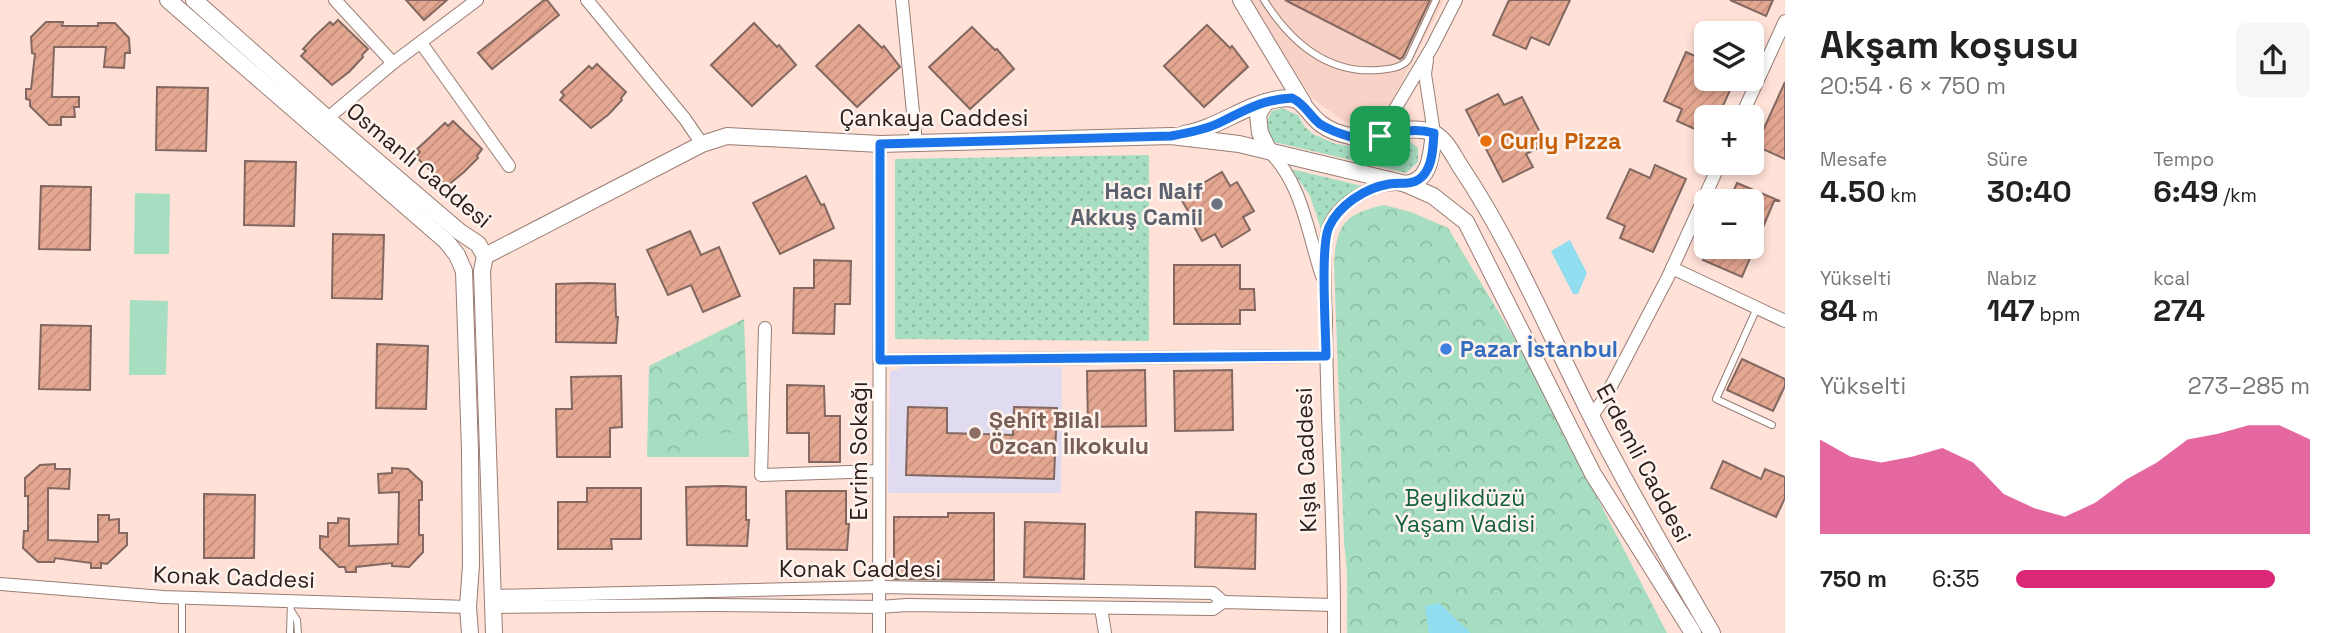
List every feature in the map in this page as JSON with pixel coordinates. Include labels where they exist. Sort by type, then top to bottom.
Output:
[{"type":"main road","name":"Osmanlı Caddesi","points":[[168,0],[446,241],[459,260]]},
{"type":"main road","name":"Osmanlı Caddesi","points":[[194,0],[347,136],[482,248],[485,259],[482,271],[494,633]]},
{"type":"main road","points":[[1241,0],[1303,103],[1319,123],[1354,138],[1380,136],[1410,129],[1434,133],[1427,171],[1420,179],[1406,184]]},
{"type":"main road","points":[[1171,136],[1203,130],[1242,110],[1266,103],[1292,98],[1303,103]]},
{"type":"main road","points":[[1266,103],[1258,114],[1260,133],[1269,151]]},
{"type":"main road","name":"Erdemli Caddesi","points":[[1434,133],[1443,141],[1483,200],[1591,417],[1712,633]]},
{"type":"main road","name":"Çankaya Caddesi","points":[[485,259],[702,144],[727,136],[880,144],[1171,136],[1239,144],[1406,184]]},
{"type":"main road","name":"Erdemli Caddesi","points":[[1406,184],[1433,196],[1466,222],[1587,462],[1693,633]]},
{"type":"main road","points":[[469,613],[482,592],[494,602],[484,620],[477,621],[469,613],[470,451],[464,271],[459,260],[464,244],[474,241]]},
{"type":"main road","points":[[459,260],[468,268],[477,268],[485,259]]},
{"type":"street","points":[[335,0],[393,63]]},
{"type":"street","points":[[329,117],[393,63],[477,0]]},
{"type":"street","points":[[587,0],[685,118],[702,144]]},
{"type":"street","points":[[902,0],[916,143]]},
{"type":"street","points":[[1380,136],[1456,0]]},
{"type":"street","points":[[1746,105],[1785,21]]},
{"type":"street","points":[[421,43],[509,166]]},
{"type":"street","points":[[1432,47],[1425,64],[1425,74],[1434,133]]},
{"type":"street","name":"Evrim Sokağı","points":[[879,633],[880,144]]},
{"type":"street","points":[[1269,151],[1288,173],[1300,200],[1325,286]]},
{"type":"street","points":[[1591,417],[1606,396],[1672,268],[1715,175]]},
{"type":"street","points":[[1325,286],[1328,229],[1335,216],[1358,197],[1373,189],[1389,184],[1406,184]]},
{"type":"street","points":[[1672,268],[1785,321]]},
{"type":"street","name":"Kışla Caddesi","points":[[1325,286],[1334,633]]},
{"type":"street","points":[[765,328],[761,475],[880,471]]},
{"type":"street","points":[[880,360],[1326,356]]},
{"type":"street","name":"Konak Caddesi","points":[[0,584],[291,605],[469,613]]},
{"type":"street","name":"Konak Caddesi","points":[[494,602],[879,587],[1213,593],[1223,602]]},
{"type":"street","name":"Konak Caddesi","points":[[494,602],[1213,609],[1223,602],[1334,605]]},
{"type":"street","points":[[1101,608],[1105,633]]},
{"type":"lane","points":[[1264,0],[1299,44],[1326,62],[1345,69],[1370,71],[1404,65],[1436,0]]},
{"type":"lane","points":[[1757,308],[1716,398],[1772,425]]},
{"type":"lane","points":[[182,596],[182,633]]},
{"type":"lane","points":[[290,633],[291,605]]},
{"type":"lane","points":[[291,605],[297,620],[298,633]]},
{"type":"shaded area","points":[[1250,0],[1444,0],[1383,118],[1370,127],[1345,122],[1312,98]]},
{"type":"shaded area","name":"Şehit Bilal Özcan İlkokulu","points":[[906,366],[1062,367],[1061,493],[888,493],[890,372]]},
{"type":"green space","points":[[1282,108],[1298,115],[1313,134],[1336,144],[1361,147],[1407,139],[1418,148],[1418,162],[1406,173],[1274,142],[1268,135],[1266,122],[1272,111]]},
{"type":"green space","points":[[1149,155],[1149,341],[895,339],[895,159]]},
{"type":"green space","points":[[1291,169],[1367,187],[1333,206],[1322,232],[1310,196]]},
{"type":"green space","points":[[135,193],[170,194],[169,254],[134,254]]},
{"type":"green space","name":"Beylikdüzü Yaşam Vadisi","points":[[1384,205],[1411,212],[1448,228],[1519,346],[1667,633],[1347,633],[1335,249],[1346,222],[1360,212]]},
{"type":"green space","points":[[130,300],[168,301],[166,375],[129,375]]},
{"type":"green space","points":[[744,319],[749,457],[647,457],[649,366]]},
{"type":"green space","points":[[748,432],[749,457],[698,457],[698,434]]},
{"type":"water","points":[[1570,240],[1587,273],[1578,294],[1573,294],[1551,251]]},
{"type":"water","points":[[1439,603],[1471,633],[1429,633],[1425,606]]},
{"type":"building","points":[[406,0],[447,0],[424,20]]},
{"type":"building","points":[[547,0],[559,15],[492,69],[478,53]]},
{"type":"building","points":[[1285,0],[1430,0],[1400,59]]},
{"type":"building","points":[[1509,0],[1570,0],[1549,45],[1531,37],[1526,49],[1493,35]]},
{"type":"building","points":[[1730,0],[1773,0],[1766,16]]},
{"type":"building","points":[[338,20],[368,49],[349,72],[332,85],[301,56],[306,51],[303,49],[314,37],[330,22],[333,25]]},
{"type":"building","points":[[46,22],[63,22],[62,26],[115,23],[129,38],[130,53],[125,53],[124,68],[104,67],[106,47],[54,47],[52,97],[79,97],[79,107],[74,107],[75,117],[61,117],[61,125],[49,125],[30,106],[30,100],[26,99],[26,89],[31,89],[35,54],[32,53],[31,37]]},
{"type":"building","points":[[754,23],[777,47],[779,45],[796,65],[752,106],[711,65]]},
{"type":"building","points":[[859,25],[882,48],[884,46],[900,67],[857,107],[816,66]]},
{"type":"building","points":[[1207,25],[1230,48],[1232,46],[1248,67],[1204,107],[1164,66]]},
{"type":"building","points":[[972,27],[997,49],[1014,69],[970,109],[929,67]]},
{"type":"building","points":[[1686,52],[1694,56],[1694,91],[1730,91],[1723,105],[1694,105],[1694,129],[1677,121],[1682,109],[1664,101]]},
{"type":"building","points":[[597,64],[626,92],[608,115],[591,128],[560,100],[564,95],[561,92],[589,66],[592,69]]},
{"type":"building","points":[[1785,82],[1785,159],[1764,150],[1764,128]]},
{"type":"building","points":[[157,87],[208,88],[206,151],[156,150]]},
{"type":"building","points":[[1498,94],[1504,105],[1522,97],[1546,144],[1526,154],[1533,167],[1503,182],[1466,110]]},
{"type":"building","points":[[453,121],[482,149],[478,158],[447,186],[416,157],[420,152],[417,149],[445,123],[448,126]]},
{"type":"building","points":[[245,161],[296,162],[294,226],[244,225]]},
{"type":"building","points":[[1655,165],[1686,179],[1653,252],[1620,238],[1625,226],[1607,218],[1630,169],[1650,178]]},
{"type":"building","name":"Hacı Naif Akkuş Camii","points":[[1222,172],[1230,186],[1237,182],[1254,211],[1243,217],[1250,230],[1222,247],[1215,234],[1202,241],[1180,197]]},
{"type":"building","points":[[806,176],[821,205],[824,204],[834,228],[780,254],[753,203]]},
{"type":"building","points":[[1737,183],[1751,189],[1734,189]]},
{"type":"building","points":[[41,186],[91,187],[90,250],[39,249]]},
{"type":"building","points":[[1764,194],[1780,201],[1774,201],[1764,225]]},
{"type":"building","points":[[690,231],[701,255],[719,247],[740,296],[703,312],[691,285],[668,295],[647,250]]},
{"type":"building","points":[[333,234],[384,235],[382,299],[332,298]]},
{"type":"building","points":[[1703,259],[1750,259],[1742,277]]},
{"type":"building","points":[[814,260],[851,261],[850,304],[835,304],[834,334],[793,333],[794,288],[814,288]]},
{"type":"building","points":[[1174,265],[1240,265],[1240,289],[1254,289],[1255,310],[1240,310],[1240,324],[1174,324]]},
{"type":"building","points":[[556,284],[615,284],[618,317],[616,343],[556,342]]},
{"type":"building","points":[[41,325],[91,326],[90,390],[39,389]]},
{"type":"building","points":[[377,344],[428,346],[426,409],[376,408]]},
{"type":"building","points":[[1742,359],[1785,379],[1785,386],[1773,411],[1727,390]]},
{"type":"building","points":[[1145,370],[1146,426],[1088,427],[1087,371]]},
{"type":"building","points":[[1232,370],[1233,430],[1175,431],[1174,371]]},
{"type":"building","points":[[621,376],[622,427],[610,428],[610,457],[557,457],[556,409],[572,409],[571,377]]},
{"type":"building","points":[[787,385],[824,386],[825,416],[840,416],[840,462],[809,462],[809,433],[787,433]]},
{"type":"building","points":[[908,407],[947,408],[947,433],[1013,435],[1014,407],[1057,408],[1054,479],[906,475]]},
{"type":"building","points":[[1723,461],[1761,479],[1765,469],[1785,477],[1785,498],[1776,517],[1711,488]]},
{"type":"building","points":[[55,464],[55,469],[70,469],[69,489],[48,488],[48,540],[98,542],[98,515],[109,515],[109,520],[119,519],[119,533],[127,533],[127,545],[107,564],[101,563],[101,568],[91,568],[91,563],[55,558],[54,562],[38,562],[23,548],[24,531],[28,531],[25,478],[40,465]]},
{"type":"building","points":[[392,468],[408,469],[422,482],[419,535],[423,535],[423,552],[409,567],[392,566],[392,563],[356,567],[356,572],[346,572],[345,567],[339,567],[320,548],[320,536],[328,537],[328,523],[338,523],[338,518],[349,519],[349,546],[398,544],[399,492],[379,493],[378,474],[392,473]]},
{"type":"building","points":[[686,487],[746,487],[746,520],[749,520],[747,546],[687,545]]},
{"type":"building","points":[[587,488],[641,488],[641,539],[611,539],[612,549],[558,549],[558,502],[587,502]]},
{"type":"building","points":[[786,491],[846,491],[846,524],[849,524],[847,550],[787,549]]},
{"type":"building","points":[[204,494],[255,495],[254,558],[204,558]]},
{"type":"building","points":[[1196,512],[1256,514],[1255,569],[1195,567]]},
{"type":"building","points":[[948,513],[994,513],[994,580],[894,579],[894,517],[948,517]]},
{"type":"building","points":[[1025,522],[1085,524],[1084,579],[1024,577]]},
{"type":"place","name":"Curly Pizza","points":[[1486,141]]},
{"type":"place","name":"Hacı Naif Akkuş Camii","points":[[1217,204]]},
{"type":"place","name":"Pazar İstanbul","points":[[1446,349]]},
{"type":"place","name":"Şehit Bilal Özcan İlkokulu","points":[[975,433]]},
{"type":"route","points":[[1292,98],[1303,103],[1319,123],[1338,133],[1354,138],[1380,136],[1410,129],[1434,133],[1430,161],[1427,171],[1413,183],[1389,184],[1358,197],[1342,208],[1328,229],[1325,286],[1326,356],[880,360],[880,144],[1171,136],[1203,130],[1252,106],[1292,98]]}]
